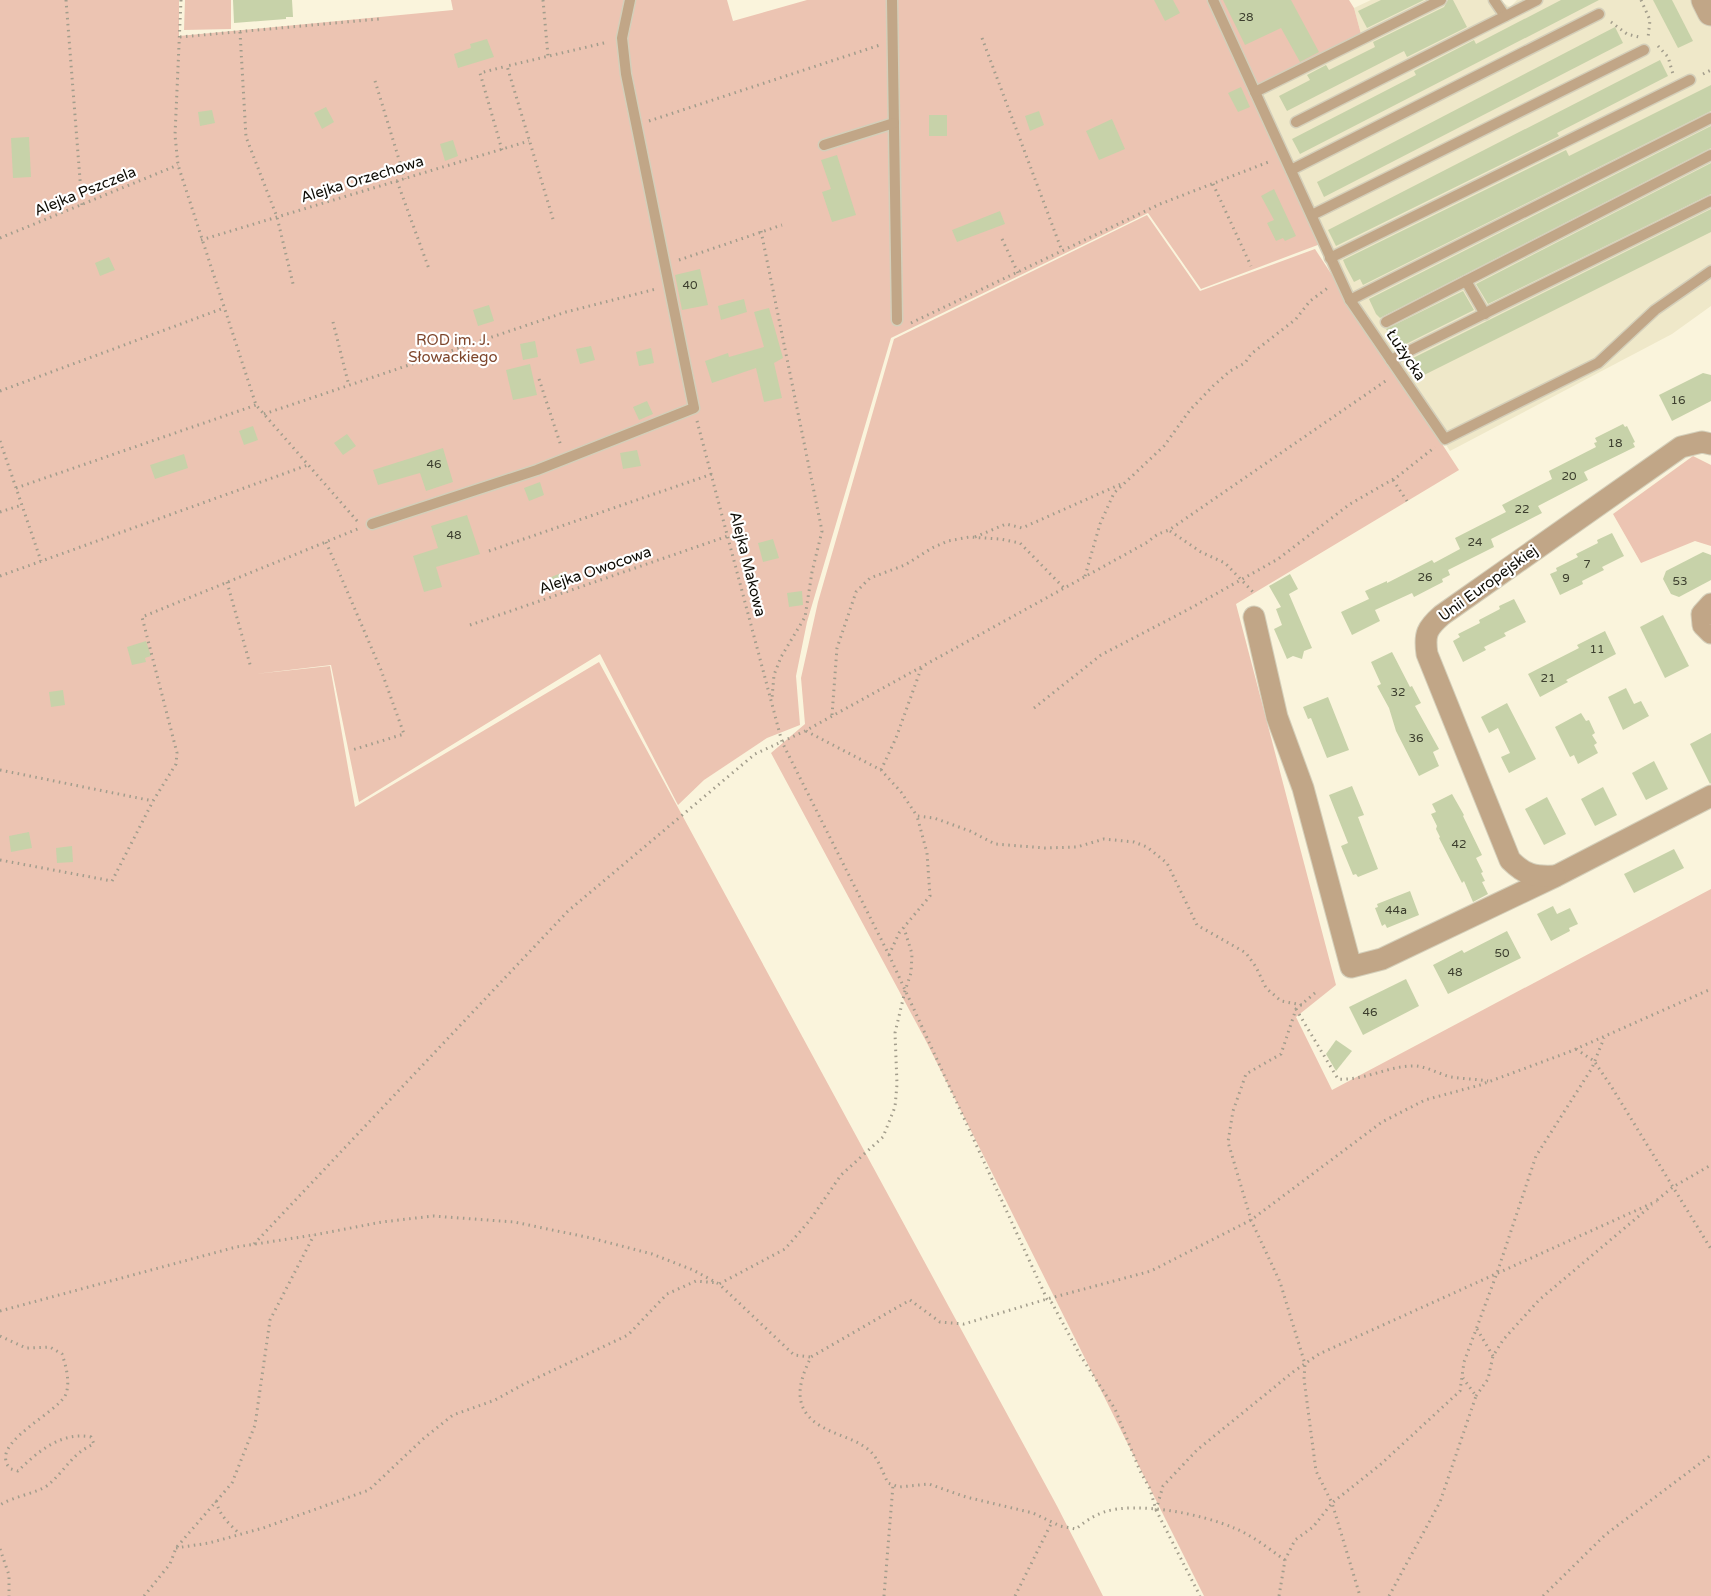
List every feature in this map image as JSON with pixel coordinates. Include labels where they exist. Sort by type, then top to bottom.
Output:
[{"type":"street","points":[[1705,0],[1711,12]]},
{"type":"street","name":"Unii Europejskiej","points":[[1556,876],[1537,877],[1520,871],[1510,860],[1427,654],[1425,640],[1430,626],[1450,609],[1681,447],[1702,442],[1711,444]]},
{"type":"street","points":[[1711,604],[1702,614],[1703,625],[1711,633]]},
{"type":"street","points":[[1254,617],[1277,717],[1303,788],[1351,966],[1382,959],[1556,876],[1711,796]]},
{"type":"lane","points":[[372,524],[565,459],[694,408],[626,74],[622,38],[630,0]]},
{"type":"lane","points":[[891,0],[897,320]]},
{"type":"lane","name":"Łużycka","points":[[1213,0],[1350,300],[1445,439]]},
{"type":"lane","points":[[1255,92],[1441,0]]},
{"type":"lane","points":[[1494,0],[1505,16]]},
{"type":"lane","points":[[1296,122],[1537,0]]},
{"type":"lane","points":[[1291,170],[1603,16]]},
{"type":"lane","points":[[1312,215],[1647,44]]},
{"type":"lane","points":[[1330,258],[1690,80]]},
{"type":"lane","points":[[1350,300],[1711,118]]},
{"type":"lane","points":[[825,146],[894,123]]},
{"type":"lane","points":[[1386,322],[1711,155]]},
{"type":"lane","points":[[1391,360],[1711,201]]},
{"type":"lane","points":[[1445,439],[1598,363],[1655,310],[1711,271]]},
{"type":"lane","points":[[1466,281],[1485,314]]},
{"type":"path","points":[[66,0],[82,205]]},
{"type":"path","points":[[0,860],[111,881],[153,801],[176,764],[177,753],[142,617],[362,527],[256,405],[178,165],[175,135],[181,0]]},
{"type":"path","points":[[543,0],[548,56]]},
{"type":"path","points":[[1603,16],[1627,34],[1647,44],[1650,20],[1641,0]]},
{"type":"path","points":[[180,37],[379,19]]},
{"type":"path","points":[[240,32],[246,137],[277,217],[294,288]]},
{"type":"path","points":[[502,150],[480,73],[622,38]]},
{"type":"path","points":[[982,38],[1062,251]]},
{"type":"path","points":[[636,126],[893,41]]},
{"type":"path","points":[[1663,51],[1668,57],[1675,77],[1690,80]]},
{"type":"path","points":[[507,66],[553,219]]},
{"type":"path","points":[[375,81],[405,179]]},
{"type":"path","name":"Alejka Orzechowa","points":[[201,240],[529,141]]},
{"type":"path","points":[[897,320],[899,327],[911,322],[1160,204],[1284,155]]},
{"type":"path","name":"Alejka Pszczela","points":[[0,238],[178,165]]},
{"type":"path","points":[[397,181],[429,269]]},
{"type":"path","points":[[1213,184],[1251,266]]},
{"type":"path","points":[[671,262],[782,225]]},
{"type":"path","points":[[761,231],[822,531],[812,572],[805,617],[781,657],[774,675],[771,700]]},
{"type":"path","points":[[1002,239],[1017,273]]},
{"type":"path","points":[[1085,576],[1100,524],[1114,493],[1164,446],[1190,410],[1213,386],[1230,371],[1245,363],[1251,354],[1296,318],[1310,301],[1330,286],[1342,283]]},
{"type":"path","points":[[264,414],[566,312],[669,287]]},
{"type":"path","points":[[0,391],[224,308]]},
{"type":"path","points":[[333,322],[349,386]]},
{"type":"path","points":[[254,1244],[568,910],[754,754],[805,730],[1169,530],[1399,371]]},
{"type":"path","points":[[539,379],[565,459]]},
{"type":"path","points":[[16,488],[256,405]]},
{"type":"path","name":"Alejka Makowa","points":[[694,408],[782,742],[889,955],[1047,1299],[1052,1303],[1080,1355],[1115,1409],[1140,1471],[1150,1489],[1156,1510],[1200,1596]]},
{"type":"path","points":[[1034,708],[1101,655],[1278,559],[1350,504],[1393,480],[1445,439]]},
{"type":"path","points":[[0,441],[41,561]]},
{"type":"path","points":[[0,576],[308,465]]},
{"type":"path","points":[[489,551],[712,474]]},
{"type":"path","points":[[1393,480],[1407,501]]},
{"type":"path","points":[[974,538],[1006,524],[1022,528],[1123,483]]},
{"type":"path","points":[[0,512],[22,505]]},
{"type":"path","points":[[1169,530],[1201,552],[1225,563],[1254,593]]},
{"type":"path","name":"Alejka Owocowa","points":[[470,625],[728,536]]},
{"type":"path","points":[[832,715],[837,648],[856,592],[870,578],[905,565],[948,541],[974,538],[1000,539],[1020,543],[1064,588]]},
{"type":"path","points":[[326,542],[381,670],[404,734],[352,750]]},
{"type":"path","points":[[227,582],[251,668]]},
{"type":"path","points":[[881,770],[897,738],[922,666]]},
{"type":"path","points":[[805,730],[881,770],[901,792],[917,816],[927,853],[930,896],[899,933],[889,955]]},
{"type":"path","points":[[0,770],[153,801]]},
{"type":"path","points":[[917,816],[934,818],[970,831],[995,844],[1045,848],[1077,847],[1104,839],[1134,842],[1147,847],[1167,863],[1197,925],[1246,953],[1256,966],[1266,988],[1281,1001],[1302,1005]]},
{"type":"path","points":[[176,1548],[209,1543],[263,1528],[369,1490],[423,1439],[453,1415],[495,1400],[628,1335],[667,1294],[696,1281],[719,1284],[785,1249],[810,1220],[841,1175],[883,1137],[895,1107],[897,1084],[895,1033],[911,974],[912,954],[904,928]]},
{"type":"path","points":[[1285,1560],[1236,1528],[1187,1513],[1125,1508],[1104,1512],[1087,1520],[1076,1529],[1052,1522],[1033,1513],[966,1497],[929,1484],[899,1487],[893,1485],[888,1483],[870,1451],[849,1438],[827,1430],[808,1417],[801,1406],[799,1395],[803,1374],[811,1357],[910,1300],[940,1322],[964,1324],[1151,1271],[1251,1220],[1382,1122],[1425,1100],[1490,1081],[1576,1049],[1711,990]]},
{"type":"path","points":[[1315,993],[1296,1010],[1281,1054],[1246,1074],[1233,1111],[1228,1142],[1251,1220],[1280,1282],[1305,1364],[1304,1379],[1316,1471],[1332,1503],[1360,1596]]},
{"type":"path","points":[[1296,1010],[1338,1079],[1348,1080],[1368,1076],[1395,1067],[1418,1066],[1449,1077],[1490,1081]]},
{"type":"path","points":[[1279,1596],[1282,1590],[1285,1560],[1295,1540],[1313,1527],[1332,1503],[1381,1464],[1460,1391],[1464,1362],[1536,1156],[1594,1062],[1605,1036]]},
{"type":"path","points":[[1576,1049],[1594,1062],[1611,1086],[1711,1249]]},
{"type":"path","points":[[1389,1596],[1440,1502],[1476,1396],[1488,1379],[1493,1356],[1503,1340],[1539,1300],[1673,1187],[1711,1165]]},
{"type":"path","points":[[1156,1510],[1163,1486],[1197,1450],[1319,1354],[1657,1201]]},
{"type":"path","points":[[0,1311],[236,1247],[382,1222],[433,1216],[514,1222],[652,1254],[693,1270],[719,1284],[794,1355],[811,1357]]},
{"type":"path","points":[[144,1596],[170,1564],[176,1548],[232,1483],[255,1425],[270,1320],[314,1235]]},
{"type":"path","points":[[1476,1328],[1493,1356]]},
{"type":"path","points":[[0,1336],[26,1348],[50,1347],[62,1354],[68,1383],[65,1395],[14,1442],[6,1453],[6,1461],[11,1469],[18,1470],[33,1455],[62,1440],[80,1435],[91,1437],[94,1444],[82,1449],[47,1486],[0,1504]]},
{"type":"path","points":[[1462,1376],[1476,1396]]},
{"type":"path","points":[[1543,1596],[1605,1535],[1711,1455]]},
{"type":"path","points":[[884,1596],[893,1485]]},
{"type":"path","points":[[216,1501],[219,1511],[229,1525],[240,1534]]},
{"type":"path","points":[[1015,1596],[1052,1522]]},
{"type":"path","points":[[0,1549],[9,1575],[9,1596]]},
{"type":"shaded area","points":[[1371,0],[1499,0],[1510,7],[1517,0],[1703,0],[1711,16],[1711,306],[1672,334],[1450,451],[1340,280],[1252,91],[1361,34],[1354,8]]},
{"type":"green space","name":"ROD im. J. Słowackiego","points":[[0,0],[179,0],[179,36],[453,10],[451,0],[727,0],[733,21],[807,0],[1349,0],[1354,8],[1361,34],[1252,91],[1323,243],[1201,289],[1148,213],[891,338],[807,622],[796,676],[800,725],[767,738],[704,780],[678,805],[600,654],[359,802],[331,665],[255,674],[330,666],[355,807],[599,662],[1057,1506],[1103,1596],[0,1596]]},
{"type":"green space","points":[[185,0],[231,0],[231,29],[184,30]]},
{"type":"green space","points":[[1147,215],[1200,291],[1315,249],[1459,470],[1236,604],[1336,985],[1296,1017],[1332,1090],[1711,889],[1711,1596],[1204,1596],[926,1041],[771,753],[805,724],[801,678],[818,602],[894,339]]},
{"type":"green space","points":[[1693,456],[1711,465],[1711,546],[1695,541],[1641,563],[1613,514]]},
{"type":"building","points":[[233,0],[292,0],[293,17],[234,23]]},
{"type":"building","points":[[1154,0],[1173,0],[1180,13],[1165,21]]},
{"type":"building","points":[[1223,0],[1291,0],[1319,52],[1300,62],[1281,28],[1245,45]]},
{"type":"building","points":[[1381,0],[1424,0],[1367,28],[1358,11]]},
{"type":"building","points":[[1448,0],[1453,0],[1467,27],[1407,57],[1404,51],[1287,111],[1279,96],[1310,80],[1307,75],[1326,65],[1329,70],[1375,47],[1373,42],[1444,7]]},
{"type":"building","points":[[1561,0],[1599,0],[1300,154],[1292,139],[1416,75],[1414,71],[1474,40],[1476,44]]},
{"type":"building","points":[[1653,0],[1672,0],[1693,41],[1678,48]]},
{"type":"building","points":[[1615,27],[1623,43],[1324,197],[1317,182]]},
{"type":"building","points":[[487,39],[494,57],[458,68],[454,54],[471,48],[470,44]]},
{"type":"building","points":[[1660,60],[1668,76],[1557,133],[1559,136],[1336,246],[1328,230]]},
{"type":"building","points":[[1711,85],[1711,111],[1363,285],[1360,279],[1354,282],[1346,267],[1343,260],[1566,150],[1569,156]]},
{"type":"building","points":[[1241,87],[1250,107],[1238,112],[1228,93]]},
{"type":"building","points":[[326,107],[334,122],[322,129],[314,113]]},
{"type":"building","points":[[212,110],[215,123],[200,126],[198,112]]},
{"type":"building","points":[[1039,111],[1044,125],[1030,131],[1025,116]]},
{"type":"building","points":[[929,115],[947,115],[947,136],[929,136]]},
{"type":"building","points":[[1112,119],[1125,149],[1099,160],[1086,131]]},
{"type":"building","points":[[1711,126],[1711,148],[1380,318],[1376,314],[1369,299]]},
{"type":"building","points":[[29,137],[31,177],[13,178],[11,138]]},
{"type":"building","points":[[453,140],[458,156],[445,161],[440,144]]},
{"type":"building","points":[[837,155],[856,215],[832,222],[822,192],[831,189],[821,160]]},
{"type":"building","points":[[1711,163],[1711,194],[1488,304],[1476,284]]},
{"type":"building","points":[[1274,189],[1296,236],[1285,241],[1283,238],[1276,241],[1267,223],[1274,220],[1261,196]]},
{"type":"building","points":[[1711,209],[1711,232],[1420,377],[1411,359]]},
{"type":"building","points":[[1000,211],[1005,224],[957,242],[952,230]]},
{"type":"building","points":[[109,257],[115,270],[100,276],[95,263]]},
{"type":"building","points":[[700,269],[708,305],[682,310],[675,275]]},
{"type":"building","points":[[1463,291],[1474,310],[1404,345],[1403,343],[1396,346],[1386,329]]},
{"type":"building","points":[[744,299],[747,312],[721,320],[718,306]]},
{"type":"building","points":[[489,305],[494,321],[478,326],[473,310]]},
{"type":"building","points":[[769,308],[783,358],[774,363],[782,398],[764,402],[756,368],[712,383],[705,361],[728,353],[729,357],[764,347],[754,312]]},
{"type":"building","points":[[535,341],[538,357],[523,360],[520,344]]},
{"type":"building","points":[[591,346],[595,360],[580,364],[576,349]]},
{"type":"building","points":[[651,348],[654,363],[639,366],[636,352]]},
{"type":"building","points":[[530,364],[537,395],[513,400],[506,370]]},
{"type":"building","points":[[1703,373],[1711,375],[1711,401],[1672,421],[1659,395]]},
{"type":"building","points":[[647,401],[653,414],[639,420],[633,407]]},
{"type":"building","points":[[1623,424],[1627,426],[1635,447],[1584,472],[1588,480],[1538,506],[1542,513],[1491,539],[1494,547],[1448,570],[1450,575],[1442,579],[1443,582],[1414,597],[1412,593],[1375,610],[1380,621],[1352,635],[1341,612],[1369,599],[1365,591],[1387,581],[1387,583],[1432,560],[1434,563],[1460,549],[1455,538],[1506,512],[1502,505],[1552,479],[1549,471],[1596,447],[1595,438]]},
{"type":"building","points":[[253,426],[258,440],[244,445],[239,431]]},
{"type":"building","points":[[347,434],[356,446],[343,455],[334,443]]},
{"type":"building","points":[[443,448],[453,482],[426,491],[420,473],[378,485],[373,470]]},
{"type":"building","points":[[637,450],[641,466],[623,469],[620,453]]},
{"type":"building","points":[[184,454],[188,468],[155,479],[150,465]]},
{"type":"building","points":[[540,482],[544,495],[529,501],[524,488]]},
{"type":"building","points":[[467,515],[480,554],[436,567],[442,587],[424,592],[413,556],[438,548],[431,526]]},
{"type":"building","points":[[1612,533],[1624,556],[1602,567],[1604,570],[1582,581],[1583,584],[1560,595],[1550,574],[1557,571],[1556,568],[1578,557],[1576,554],[1598,543],[1597,540]]},
{"type":"building","points":[[773,539],[779,558],[763,562],[758,543]]},
{"type":"building","points":[[1703,552],[1711,555],[1711,580],[1679,597],[1671,594],[1663,579],[1666,571]]},
{"type":"building","points":[[566,571],[571,584],[554,591],[549,578]]},
{"type":"building","points":[[1290,574],[1298,589],[1289,594],[1312,648],[1304,651],[1302,659],[1293,656],[1287,659],[1274,629],[1282,625],[1276,609],[1281,607],[1269,586]]},
{"type":"building","points":[[802,591],[803,605],[789,607],[787,593]]},
{"type":"building","points":[[1514,599],[1526,622],[1504,633],[1506,636],[1484,647],[1486,650],[1463,662],[1453,641],[1460,637],[1458,634],[1480,623],[1479,620]]},
{"type":"building","points":[[1663,615],[1689,666],[1665,678],[1640,627]]},
{"type":"building","points":[[1605,631],[1616,654],[1566,680],[1568,682],[1540,697],[1528,674],[1579,648],[1577,645]]},
{"type":"building","points":[[146,641],[151,656],[145,658],[146,662],[132,665],[127,647]]},
{"type":"building","points":[[1392,652],[1421,703],[1415,706],[1439,749],[1433,752],[1439,766],[1419,776],[1396,731],[1389,708],[1377,686],[1381,684],[1371,662]]},
{"type":"building","points":[[1626,688],[1634,704],[1641,701],[1649,716],[1623,730],[1608,697]]},
{"type":"building","points":[[63,690],[65,705],[51,707],[49,692]]},
{"type":"building","points":[[1328,697],[1349,750],[1327,758],[1311,718],[1308,719],[1303,707]]},
{"type":"building","points":[[1507,703],[1536,759],[1509,773],[1501,757],[1510,753],[1498,728],[1489,733],[1481,717]]},
{"type":"building","points":[[1581,713],[1586,721],[1589,720],[1595,733],[1592,735],[1597,743],[1594,745],[1598,753],[1578,764],[1574,755],[1570,757],[1555,727]]},
{"type":"building","points":[[1711,733],[1711,783],[1710,784],[1690,744]]},
{"type":"building","points":[[1654,761],[1668,789],[1646,800],[1632,773]]},
{"type":"building","points":[[1352,786],[1364,815],[1358,817],[1378,869],[1358,877],[1356,874],[1353,875],[1341,846],[1348,843],[1329,795]]},
{"type":"building","points":[[1603,787],[1617,815],[1595,826],[1581,799]]},
{"type":"building","points":[[1452,794],[1482,855],[1476,858],[1483,872],[1481,873],[1485,881],[1482,882],[1488,894],[1473,902],[1464,881],[1462,883],[1439,838],[1437,826],[1431,814],[1436,812],[1432,804]]},
{"type":"building","points":[[1547,797],[1566,834],[1544,845],[1525,809]]},
{"type":"building","points":[[29,832],[32,848],[11,852],[9,836]]},
{"type":"building","points":[[72,846],[73,862],[57,863],[56,848]]},
{"type":"building","points":[[1674,849],[1684,868],[1634,893],[1624,874]]},
{"type":"building","points":[[1410,891],[1419,915],[1387,928],[1385,924],[1382,926],[1375,908],[1378,907],[1377,904]]},
{"type":"building","points":[[1553,906],[1557,914],[1570,908],[1578,924],[1551,941],[1537,914]]},
{"type":"building","points":[[1507,931],[1521,958],[1448,994],[1433,965],[1462,950],[1464,953]]},
{"type":"building","points":[[1406,979],[1419,1006],[1363,1035],[1349,1007]]},
{"type":"building","points":[[1336,1040],[1352,1051],[1336,1071],[1326,1054]]}]
